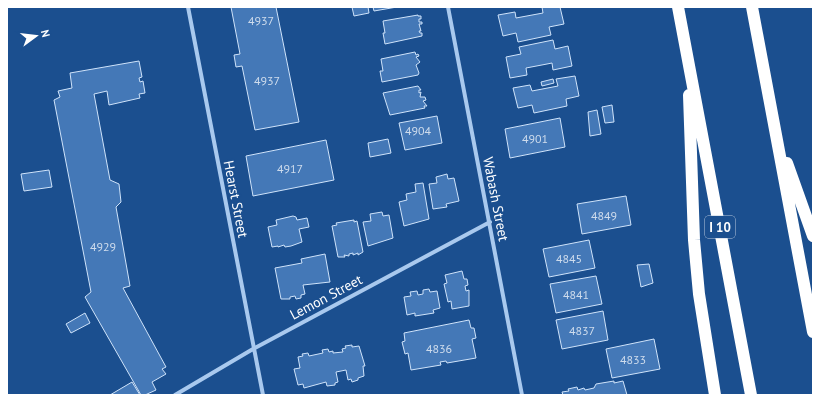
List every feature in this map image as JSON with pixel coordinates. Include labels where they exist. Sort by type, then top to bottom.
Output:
[{"type":"highway","name":"I 10","points":[[678,7],[751,395]]},
{"type":"highway","points":[[752,7],[813,332]]},
{"type":"highway","points":[[689,60],[691,188],[694,240],[699,294],[715,395]]},
{"type":"highway","points":[[774,126],[813,236]]},
{"type":"street","name":"Hearst Street","points":[[188,7],[262,395]]},
{"type":"street","name":"Wabash Street","points":[[448,7],[522,395]]},
{"type":"street","name":"Lemon Street","points":[[175,395],[254,349],[490,222]]},
{"type":"building","points":[[231,7],[276,7],[299,122],[255,130],[242,66],[236,67],[234,55],[240,54]]},
{"type":"building","points":[[352,7],[368,7],[369,13],[354,16]]},
{"type":"building","points":[[373,7],[397,7],[374,11]]},
{"type":"building","points":[[542,7],[560,7],[564,24],[549,27],[551,35],[518,42],[516,33],[503,36],[498,15],[515,12],[516,18],[543,13]]},
{"type":"building","points":[[418,15],[421,16],[419,22],[422,22],[422,24],[419,24],[421,31],[419,31],[422,33],[422,36],[385,44],[383,21]]},
{"type":"building","points":[[553,40],[555,49],[568,46],[572,66],[553,70],[552,63],[526,68],[527,75],[510,78],[506,57],[521,54],[519,47]]},
{"type":"building","points":[[415,52],[416,55],[418,54],[419,56],[416,57],[420,62],[416,65],[419,73],[418,75],[382,82],[380,71],[383,71],[381,59]]},
{"type":"building","points":[[139,61],[142,77],[139,78],[140,82],[143,81],[145,93],[139,94],[140,98],[109,105],[107,91],[94,94],[110,180],[119,184],[121,202],[116,207],[130,286],[123,288],[166,367],[162,369],[166,374],[152,382],[156,390],[145,395],[141,395],[85,297],[91,292],[54,100],[60,97],[58,91],[72,88],[70,73]]},
{"type":"building","points":[[575,76],[579,96],[566,99],[567,106],[534,113],[532,105],[518,108],[513,88],[530,85],[532,91],[558,86],[556,79]]},
{"type":"building","points":[[553,79],[554,83],[542,86],[541,82]]},
{"type":"building","points":[[418,86],[421,90],[419,90],[419,93],[421,92],[420,97],[425,97],[426,100],[423,101],[427,106],[424,106],[425,108],[390,115],[383,93]]},
{"type":"building","points":[[612,105],[614,122],[605,123],[602,107]]},
{"type":"building","points":[[597,110],[601,134],[590,136],[588,112]]},
{"type":"building","points":[[437,116],[442,143],[405,150],[399,123]]},
{"type":"building","points":[[560,118],[565,147],[510,158],[505,129]]},
{"type":"building","points":[[388,139],[391,153],[370,157],[368,143]]},
{"type":"building","points":[[326,140],[334,180],[253,196],[246,156]]},
{"type":"building","points":[[49,170],[52,187],[24,191],[21,174]]},
{"type":"building","points":[[447,174],[448,179],[454,178],[459,201],[446,204],[447,207],[433,209],[429,184],[437,183],[436,177]]},
{"type":"building","points":[[423,183],[429,219],[404,226],[399,202],[407,200],[406,194],[416,192],[415,184]]},
{"type":"building","points":[[626,196],[631,225],[582,234],[577,204]]},
{"type":"building","points":[[382,212],[383,216],[389,215],[393,238],[368,246],[363,222],[371,221],[370,214]]},
{"type":"building","points":[[293,216],[296,217],[297,220],[307,218],[309,227],[299,229],[302,242],[285,247],[284,245],[272,247],[268,227],[277,225],[276,220]]},
{"type":"building","points":[[354,220],[354,222],[357,221],[363,252],[358,255],[358,253],[353,255],[353,253],[349,254],[349,256],[344,255],[345,257],[338,257],[332,226],[337,225],[336,223]]},
{"type":"building","points":[[589,240],[595,268],[549,277],[543,249]]},
{"type":"building","points":[[325,254],[330,282],[303,285],[305,294],[301,295],[301,298],[296,299],[295,296],[290,297],[290,299],[281,299],[275,268],[302,263],[301,259]]},
{"type":"building","points":[[649,264],[653,283],[641,287],[637,265]]},
{"type":"building","points":[[462,271],[464,279],[467,279],[468,285],[465,286],[466,291],[469,290],[469,306],[452,309],[451,301],[448,302],[444,284],[447,283],[445,275]]},
{"type":"building","points":[[596,276],[602,304],[556,313],[550,284]]},
{"type":"building","points":[[429,289],[430,292],[437,291],[440,308],[433,310],[434,313],[415,316],[415,313],[407,315],[404,297],[411,296],[410,292],[417,291],[418,295],[423,294],[423,290]]},
{"type":"building","points":[[603,311],[608,340],[562,349],[556,320]]},
{"type":"building","points":[[85,313],[90,323],[71,333],[66,324]]},
{"type":"building","points":[[469,320],[471,328],[474,328],[476,338],[472,339],[476,358],[447,363],[446,361],[440,362],[441,365],[411,370],[408,353],[405,354],[402,342],[405,341],[404,333]]},
{"type":"building","points":[[654,339],[660,369],[612,378],[606,349]]},
{"type":"building","points":[[352,345],[352,347],[359,346],[365,366],[363,366],[364,376],[352,382],[351,379],[348,380],[346,370],[336,372],[338,382],[335,383],[335,385],[327,386],[326,382],[304,388],[303,384],[298,385],[294,369],[300,368],[298,357],[303,356],[302,354],[308,353],[309,356],[323,353],[322,350],[328,349],[329,352],[333,351],[333,353],[343,352],[342,349],[346,348],[345,346]]},
{"type":"building","points":[[614,381],[614,383],[623,381],[627,395],[563,395],[562,392],[569,391],[568,389],[577,387],[578,390],[584,388],[585,390],[594,388],[596,384]]},
{"type":"building","points":[[132,382],[140,395],[110,395]]}]
